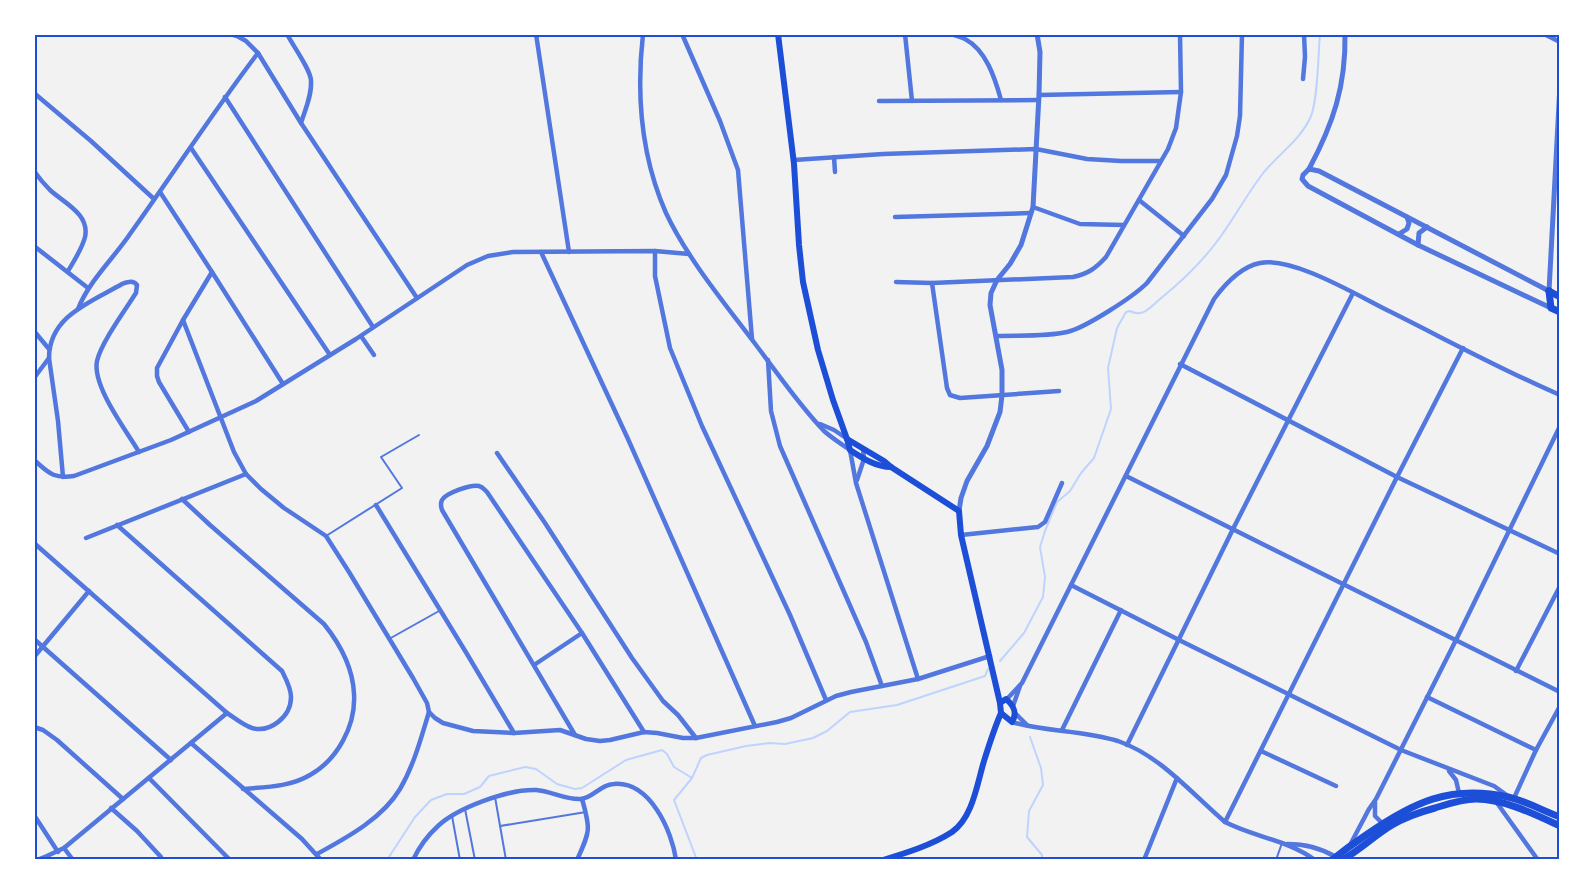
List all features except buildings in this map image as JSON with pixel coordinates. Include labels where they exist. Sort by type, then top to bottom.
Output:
[{"type":"main road","points":[[778,34],[794,160],[799,245],[806,294],[818,350],[849,450],[883,467],[891,467]]},
{"type":"main road","points":[[1549,291],[1560,297]]},
{"type":"main road","points":[[1549,291],[1551,308],[1560,312]]},
{"type":"main road","points":[[847,439],[959,511],[961,535],[996,682],[1004,701],[1014,710],[1011,721]]},
{"type":"main road","points":[[883,860],[936,840],[953,831],[963,820],[970,808],[1004,701]]},
{"type":"main road","points":[[1001,713],[1011,721]]},
{"type":"main road","points":[[993,732],[1001,725],[1011,721]]},
{"type":"main road","points":[[1337,859],[1350,846],[1398,814],[1434,798],[1459,793],[1483,793],[1511,798],[1560,818]]},
{"type":"main road","points":[[1337,859],[1392,825],[1419,812],[1460,801],[1475,799],[1497,803],[1560,826]]},
{"type":"street","points":[[230,34],[246,41],[258,53],[301,123],[417,298]]},
{"type":"street","points":[[287,34],[310,73],[310,90],[301,123]]},
{"type":"street","points":[[536,34],[569,252]]},
{"type":"street","points":[[643,34],[640,115],[661,201],[689,254],[752,339],[817,423],[849,450],[856,483],[918,679]]},
{"type":"street","points":[[682,34],[720,121],[738,170],[752,339]]},
{"type":"street","points":[[905,34],[912,101]]},
{"type":"street","points":[[951,34],[965,39],[980,50],[1001,100]]},
{"type":"street","points":[[959,511],[967,482],[987,446],[1000,412],[1002,370],[990,305],[991,293],[997,280],[1021,245],[1032,210],[1039,98],[1040,52],[1037,34]]},
{"type":"street","points":[[896,282],[932,283],[1073,277],[1091,272],[1106,257],[1168,149],[1176,128],[1181,92],[1180,34]]},
{"type":"street","points":[[996,336],[1076,330],[1141,289],[1212,200],[1230,162],[1240,117],[1242,34]]},
{"type":"street","points":[[1303,79],[1304,34]]},
{"type":"street","points":[[1345,34],[1344,68],[1337,105],[1330,128],[1302,179],[1308,186],[1418,245],[1551,308]]},
{"type":"street","points":[[1544,34],[1560,42]]},
{"type":"street","points":[[78,309],[88,288],[128,237],[258,53]]},
{"type":"street","points":[[1309,168],[1407,216],[1549,291],[1560,85]]},
{"type":"street","points":[[879,101],[1001,100],[1181,92]]},
{"type":"street","points":[[34,93],[154,199]]},
{"type":"street","points":[[225,98],[373,327]]},
{"type":"street","points":[[191,148],[330,355]]},
{"type":"street","points":[[794,160],[1036,149],[1087,159],[1160,161]]},
{"type":"street","points":[[834,157],[835,172]]},
{"type":"street","points":[[34,171],[46,186],[80,216],[85,224],[86,235],[83,245],[68,271]]},
{"type":"street","points":[[160,192],[283,384]]},
{"type":"street","points":[[1139,200],[1184,236]]},
{"type":"street","points":[[895,217],[1032,210],[1080,224],[1124,225]]},
{"type":"street","points":[[1399,234],[1407,229],[1409,223],[1407,216]]},
{"type":"street","points":[[1418,245],[1419,233],[1427,227]]},
{"type":"street","points":[[34,246],[88,288]]},
{"type":"street","points":[[655,251],[655,276],[670,348],[702,426],[790,615],[826,700]]},
{"type":"street","points":[[34,460],[56,477],[74,476],[221,418],[256,401],[361,336],[467,265],[488,256],[513,252],[655,251],[689,254]]},
{"type":"street","points":[[541,252],[628,439],[755,726]]},
{"type":"street","points":[[1029,726],[1014,710],[1022,683],[1214,299],[1223,286],[1241,272],[1259,263],[1281,263],[1296,267],[1326,279],[1560,395]]},
{"type":"street","points":[[189,432],[157,376],[157,368],[212,272]]},
{"type":"street","points":[[63,477],[49,349],[56,330],[62,322],[78,309],[128,282],[135,283],[138,288],[101,349],[96,363],[97,377],[102,390],[139,452]]},
{"type":"street","points":[[932,283],[947,388],[950,395],[960,398],[1059,391]]},
{"type":"street","points":[[1127,745],[1353,293]]},
{"type":"street","points":[[183,320],[234,452],[246,474],[284,508],[326,536],[427,703],[429,712],[416,752],[399,791],[372,819],[317,854]]},
{"type":"street","points":[[34,331],[49,349]]},
{"type":"street","points":[[361,336],[374,355]]},
{"type":"street","points":[[1225,822],[1463,348]]},
{"type":"street","points":[[34,378],[49,358]]},
{"type":"street","points":[[768,360],[771,411],[780,446],[858,623],[882,686]]},
{"type":"street","points":[[1180,364],[1397,477],[1560,554]]},
{"type":"street","points":[[817,423],[834,430],[847,439]]},
{"type":"street","points":[[1350,846],[1456,640],[1560,426]]},
{"type":"street","points":[[856,483],[864,459],[863,449]]},
{"type":"street","points":[[497,453],[632,658],[663,701],[678,715],[696,738]]},
{"type":"street","points":[[86,538],[246,474]]},
{"type":"street","points":[[1126,477],[1560,692]]},
{"type":"street","points":[[961,535],[1042,526],[1062,483]]},
{"type":"street","points":[[575,735],[442,510],[442,499],[447,495],[471,485],[477,485],[487,492],[582,633],[644,732]]},
{"type":"street","points":[[182,498],[324,624],[344,655],[354,694],[353,710],[345,736],[321,767],[311,775],[299,780],[266,788],[243,789]]},
{"type":"street","points":[[376,505],[514,733]]},
{"type":"street","points":[[34,543],[227,713],[250,727],[259,729],[268,728],[280,721],[291,699],[290,688],[282,671],[117,525]]},
{"type":"street","points":[[1071,585],[1401,750],[1494,786],[1511,798],[1560,706]]},
{"type":"street","points":[[1516,671],[1560,586]]},
{"type":"street","points":[[34,657],[89,591]]},
{"type":"street","points":[[1062,730],[1121,610]]},
{"type":"street","points":[[534,665],[582,633]]},
{"type":"street","points":[[34,639],[171,760]]},
{"type":"street","points":[[429,712],[443,723],[473,731],[514,733],[554,730],[600,741],[644,732],[696,738],[791,718],[826,700],[851,692],[918,679],[990,656]]},
{"type":"street","points":[[1004,701],[1022,683]]},
{"type":"street","points":[[1427,698],[1536,750]]},
{"type":"street","points":[[37,860],[64,848],[227,713]]},
{"type":"street","points":[[1011,721],[1127,745],[1147,755],[1177,778],[1225,822],[1285,843],[1315,860]]},
{"type":"street","points":[[34,727],[43,730],[57,740],[123,800]]},
{"type":"street","points":[[191,743],[287,825],[321,860]]},
{"type":"street","points":[[1261,751],[1336,786]]},
{"type":"street","points":[[1447,769],[1456,780],[1459,793]]},
{"type":"street","points":[[149,778],[230,860]]},
{"type":"street","points":[[1144,860],[1177,778]]},
{"type":"street","points":[[413,860],[427,837],[439,825],[465,809],[495,797],[537,790],[582,799],[613,783],[636,789],[649,800],[660,814],[669,832],[676,860]]},
{"type":"street","points":[[577,860],[589,826],[582,799]]},
{"type":"street","points":[[1376,799],[1375,816],[1383,824]]},
{"type":"street","points":[[1497,803],[1535,859]]},
{"type":"street","points":[[111,808],[161,856]]},
{"type":"street","points":[[34,815],[57,852]]},
{"type":"street","points":[[1285,843],[1305,844],[1321,849],[1337,859]]},
{"type":"street","points":[[64,848],[73,860]]},
{"type":"lane","points":[[326,536],[402,488],[381,457],[419,435]]},
{"type":"lane","points":[[389,639],[440,611]]},
{"type":"lane","points":[[495,797],[507,860]]},
{"type":"lane","points":[[465,809],[475,860]]},
{"type":"lane","points":[[500,826],[586,812]]},
{"type":"lane","points":[[452,816],[460,860]]},
{"type":"lane","points":[[1276,860],[1285,843]]},
{"type":"waterway","points":[[1000,661],[1024,633],[1043,597],[1045,577],[1040,547],[1057,502],[1070,491],[1094,458],[1111,409],[1108,368],[1117,328],[1126,312],[1146,311],[1196,266],[1222,235],[1264,172],[1302,132],[1311,116],[1315,99],[1320,34]]},
{"type":"waterway","points":[[387,860],[415,817],[431,800],[447,794],[464,794],[480,787],[489,776],[525,767],[536,769],[557,784],[575,789],[582,788],[626,760],[662,750],[674,767],[692,778],[701,758],[707,755],[746,746],[769,743],[785,744],[813,738],[827,731],[850,712],[897,705],[985,676],[988,669]]},
{"type":"waterway","points":[[1030,737],[1041,768],[1043,785],[1029,811],[1027,837],[1042,855],[1042,860]]},
{"type":"waterway","points":[[692,778],[674,800],[697,860]]}]
